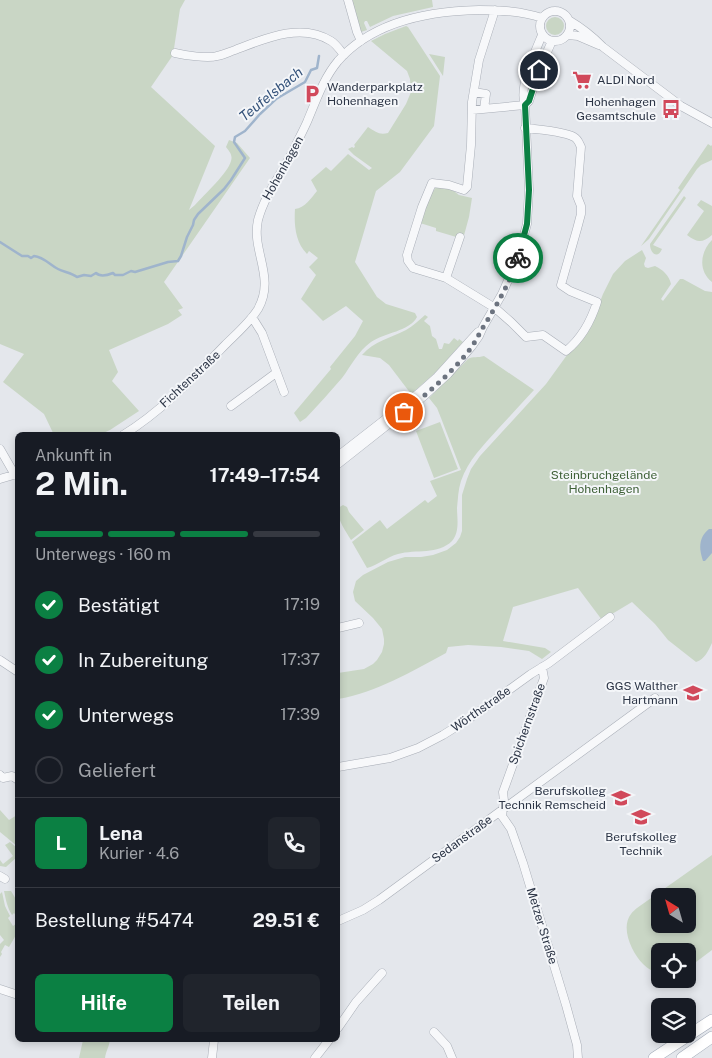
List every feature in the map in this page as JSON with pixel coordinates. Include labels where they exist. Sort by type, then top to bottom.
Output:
[{"type":"main road","points":[[654,1058],[712,1020]]},
{"type":"main road","points":[[682,1058],[712,1037]]},
{"type":"street","points":[[348,0],[361,41]]},
{"type":"street","points":[[495,10],[479,60],[474,92],[468,187],[464,190],[449,185],[432,183],[422,207],[408,262],[413,268],[446,278],[494,308],[526,337],[543,335],[566,351],[584,331],[597,302],[570,291],[560,284],[581,214],[581,206],[577,196],[581,147],[573,136],[525,128]]},
{"type":"street","name":"Hohenhagen","points":[[252,317],[258,308],[265,288],[265,276],[257,232],[264,203],[308,122],[317,97],[330,71],[344,55],[377,31],[391,24],[418,17],[458,11],[495,10],[528,13],[542,18]]},
{"type":"street","points":[[570,21],[570,30],[564,39],[552,41],[545,38],[542,34],[540,26],[542,18],[548,13],[556,11],[564,14],[603,47],[681,106],[712,123]]},
{"type":"street","points":[[175,52],[185,55],[213,57],[273,36],[299,32],[330,40],[344,55]]},
{"type":"street","points":[[340,462],[438,384],[470,349],[479,336],[509,280],[518,260],[527,224],[529,190],[525,105],[523,100],[526,78],[542,34]]},
{"type":"street","points":[[568,35],[578,36],[603,47]]},
{"type":"street","points":[[472,110],[525,105],[529,101],[539,70],[552,41]]},
{"type":"street","points":[[474,92],[486,94],[484,109]]},
{"type":"street","points":[[446,278],[460,238]]},
{"type":"street","points":[[252,317],[262,333],[284,392]]},
{"type":"street","name":"Fichtenstraße","points":[[127,432],[172,397],[252,317]]},
{"type":"street","points":[[340,454],[437,377],[483,327]]},
{"type":"street","points":[[231,406],[276,373]]},
{"type":"street","points":[[0,449],[15,472]]},
{"type":"street","points":[[0,479],[15,474]]},
{"type":"street","name":"Wörthstraße","points":[[340,767],[390,758],[418,748],[443,735],[470,718],[610,617]]},
{"type":"street","points":[[340,628],[360,623]]},
{"type":"street","points":[[0,660],[15,670]]},
{"type":"street","name":"Spichernstraße","points":[[502,810],[503,792],[544,678],[542,667]]},
{"type":"street","name":"Sedanstraße","points":[[340,920],[363,910],[379,900],[655,698]]},
{"type":"street","points":[[0,775],[3,778],[12,776],[15,778]]},
{"type":"street","name":"Metzer Straße","points":[[502,810],[502,816],[511,829],[525,871],[566,1005],[577,1045],[578,1058]]},
{"type":"street","points":[[340,1025],[356,1002],[382,973]]},
{"type":"street","points":[[0,989],[15,994]]},
{"type":"street","points":[[434,1032],[446,1046],[452,1058]]},
{"type":"street","points":[[212,1058],[214,1042]]},
{"type":"street","points":[[315,1058],[327,1042]]},
{"type":"street","name":"Metzer Straße","points":[[577,1045],[585,1058]]},
{"type":"green space","points":[[0,0],[185,0],[180,9],[173,55],[151,87],[215,146],[189,210],[215,184],[229,166],[231,157],[226,147],[229,140],[237,143],[250,158],[164,282],[183,308],[178,310],[182,315],[168,324],[109,350],[118,372],[112,381],[139,411],[106,432],[53,432],[44,414],[3,382],[24,354],[0,344]]},
{"type":"green space","points":[[351,0],[432,0],[433,7],[393,16],[370,27],[367,21],[365,21],[367,30],[361,32]]},
{"type":"green space","points":[[555,17],[561,20],[564,26],[561,32],[555,35],[549,32],[546,26],[549,20]]},
{"type":"green space","points":[[406,26],[440,76],[434,126],[400,172],[376,191],[355,262],[377,297],[386,304],[415,313],[417,317],[409,326],[376,339],[366,346],[358,354],[342,378],[306,418],[300,422],[294,413],[331,369],[330,367],[355,336],[363,321],[346,306],[323,321],[301,299],[316,275],[309,267],[318,258],[309,251],[307,254],[300,244],[295,227],[295,209],[305,205],[317,191],[311,180],[326,167],[331,171],[348,154],[369,170],[372,168],[348,149],[354,148],[354,145],[368,127],[375,132],[388,133],[406,104],[411,92],[407,71],[371,41]]},
{"type":"green space","points":[[429,54],[445,57],[443,76]]},
{"type":"green space","points":[[708,144],[712,145],[712,160],[697,169],[649,239],[641,246],[680,190],[678,188]]},
{"type":"green space","points":[[436,187],[450,188],[459,195],[472,198],[463,239],[436,231],[436,228],[420,223],[428,199]]},
{"type":"green space","points":[[684,196],[686,198],[653,245],[662,249],[658,254],[654,254],[650,244]]},
{"type":"green space","points":[[701,200],[712,206],[712,235],[700,241],[694,240],[687,235],[704,211],[697,205]]},
{"type":"green space","points":[[712,240],[712,282],[704,272],[702,261],[705,250]]},
{"type":"green space","name":"Steinbruchgelände Hohenhagen","points":[[642,250],[646,258],[645,267],[655,266],[665,273],[671,284],[661,299],[663,301],[680,279],[705,291],[712,292],[712,643],[706,654],[696,662],[668,640],[655,624],[632,602],[602,620],[578,588],[513,607],[503,641],[545,648],[551,652],[542,659],[529,651],[501,647],[468,645],[448,647],[446,653],[380,687],[340,699],[340,673],[364,669],[373,664],[382,652],[384,644],[382,629],[355,601],[353,592],[356,581],[363,575],[388,562],[405,557],[433,555],[447,550],[456,543],[462,531],[462,495],[471,469],[480,456],[546,384],[567,355],[579,344],[591,325],[613,274],[625,261]]},
{"type":"green space","points":[[425,315],[428,317],[424,321],[430,326],[432,336],[436,339],[439,349],[442,349],[444,343],[449,344],[454,338],[463,342],[435,373],[411,394],[389,365],[380,358],[362,355],[377,343],[409,328]]},
{"type":"green space","points":[[484,356],[534,390],[482,447],[464,473],[459,488],[458,520],[455,537],[440,548],[398,554],[367,568],[352,542],[380,520],[387,529],[425,500],[428,503],[437,496],[430,481],[461,470],[437,408],[429,398],[468,359]]},
{"type":"green space","points":[[440,422],[458,469],[434,478],[416,431]]},
{"type":"green space","points":[[343,505],[347,507],[364,530],[351,540],[340,520],[340,507]]},
{"type":"green space","points":[[0,810],[9,820],[15,816],[15,844],[0,832]]},
{"type":"green space","points":[[10,842],[15,846],[15,859],[6,867],[0,866],[0,860],[3,864],[13,856],[5,845]]},
{"type":"green space","points":[[712,855],[712,950],[696,962],[696,943],[651,943],[651,970],[647,967],[631,947],[627,926],[631,914],[651,898],[651,933],[696,933],[696,888],[665,888]]},
{"type":"green space","points":[[4,891],[11,891],[15,898],[15,914],[14,913],[12,915]]},
{"type":"green space","points":[[2,892],[5,906],[10,916],[8,918],[13,926],[15,924],[15,937],[9,947],[5,945],[0,957],[0,944],[4,940],[0,935],[0,894]]},
{"type":"green space","points":[[83,1042],[109,1042],[105,1058],[79,1058]]},
{"type":"water","points":[[712,529],[712,553],[703,561],[700,544],[705,532]]},
{"type":"waterway","name":"Teufelsbach","points":[[0,242],[22,256],[41,258],[58,269],[77,277],[91,276],[96,273],[102,275],[113,273],[115,275],[123,275],[131,271],[135,272],[168,262],[178,261],[194,220],[224,189],[245,158],[234,142],[235,137],[245,131],[276,99],[305,82],[311,70],[317,68],[319,56]]},
{"type":"way so far","points":[[404,412],[438,384],[470,349],[502,294],[518,258]]},
{"type":"place","name":"ALDI Nord","points":[[582,80]]},
{"type":"place","name":"Wanderparkplatz Hohenhagen","points":[[312,94]]},
{"type":"place","name":"Hohenhagen Gesamtschule","points":[[671,109]]},
{"type":"place","name":"GGS Walther Hartmann","points":[[693,693]]},
{"type":"place","name":"Berufskolleg Technik Remscheid","points":[[621,798]]},
{"type":"place","name":"Berufskolleg Technik","points":[[641,817]]},
{"type":"route","points":[[518,258],[527,224],[529,190],[525,105],[529,101],[539,70]]}]
